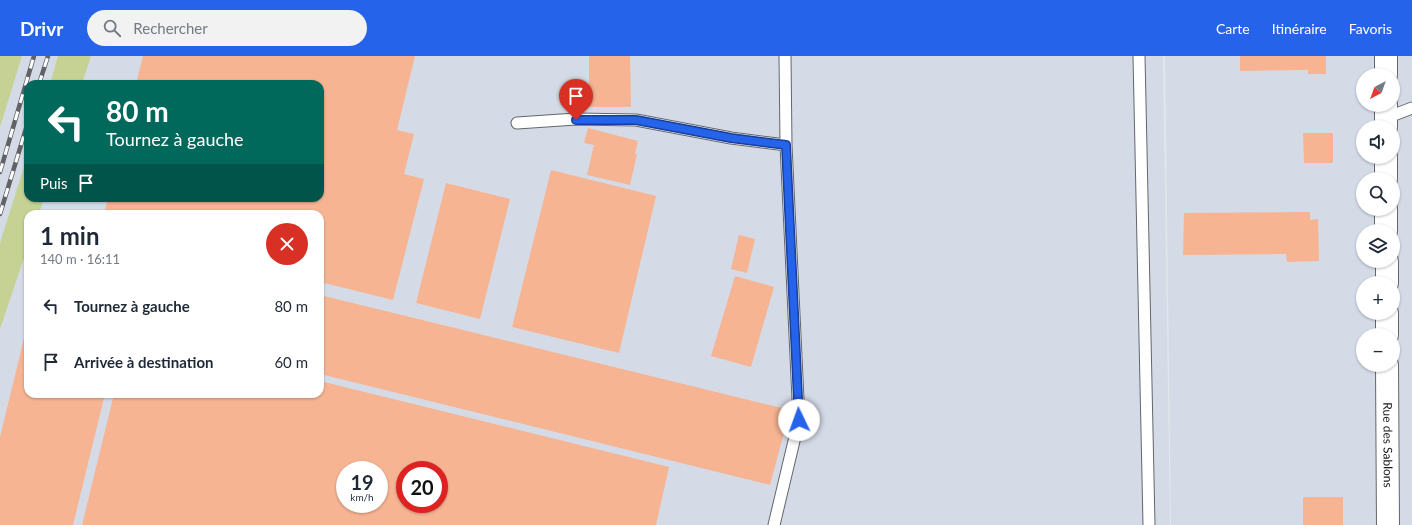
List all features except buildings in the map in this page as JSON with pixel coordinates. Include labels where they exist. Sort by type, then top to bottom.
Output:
[{"type":"street","points":[[1386,56],[1386,68]]},
{"type":"street","name":"Rue des Sablons","points":[[1387,372],[1388,525]]},
{"type":"lane","points":[[774,525],[799,420],[786,145],[785,56]]},
{"type":"lane","points":[[1139,56],[1149,525]]},
{"type":"lane","points":[[1386,117],[1412,108]]},
{"type":"lane","points":[[517,123],[576,120],[636,120],[731,138],[786,145]]},
{"type":"shaded area","points":[[0,56],[1163,56],[1170,525],[0,525]]},
{"type":"shaded area","points":[[1165,56],[1412,56],[1412,525],[1171,525]]},
{"type":"green space","points":[[0,56],[22,56],[0,127]]},
{"type":"green space","points":[[58,56],[91,56],[83,80],[51,80]]},
{"type":"green space","points":[[24,167],[24,202],[43,202],[40,210],[24,210],[24,258],[0,329],[0,243]]},
{"type":"railway","points":[[27,80],[34,56]]},
{"type":"railway","points":[[40,80],[48,56]]},
{"type":"railway","points":[[0,172],[24,90]]},
{"type":"railway","points":[[0,214],[24,135]]},
{"type":"route","points":[[576,120],[636,120],[731,138],[786,145],[799,420]]}]
